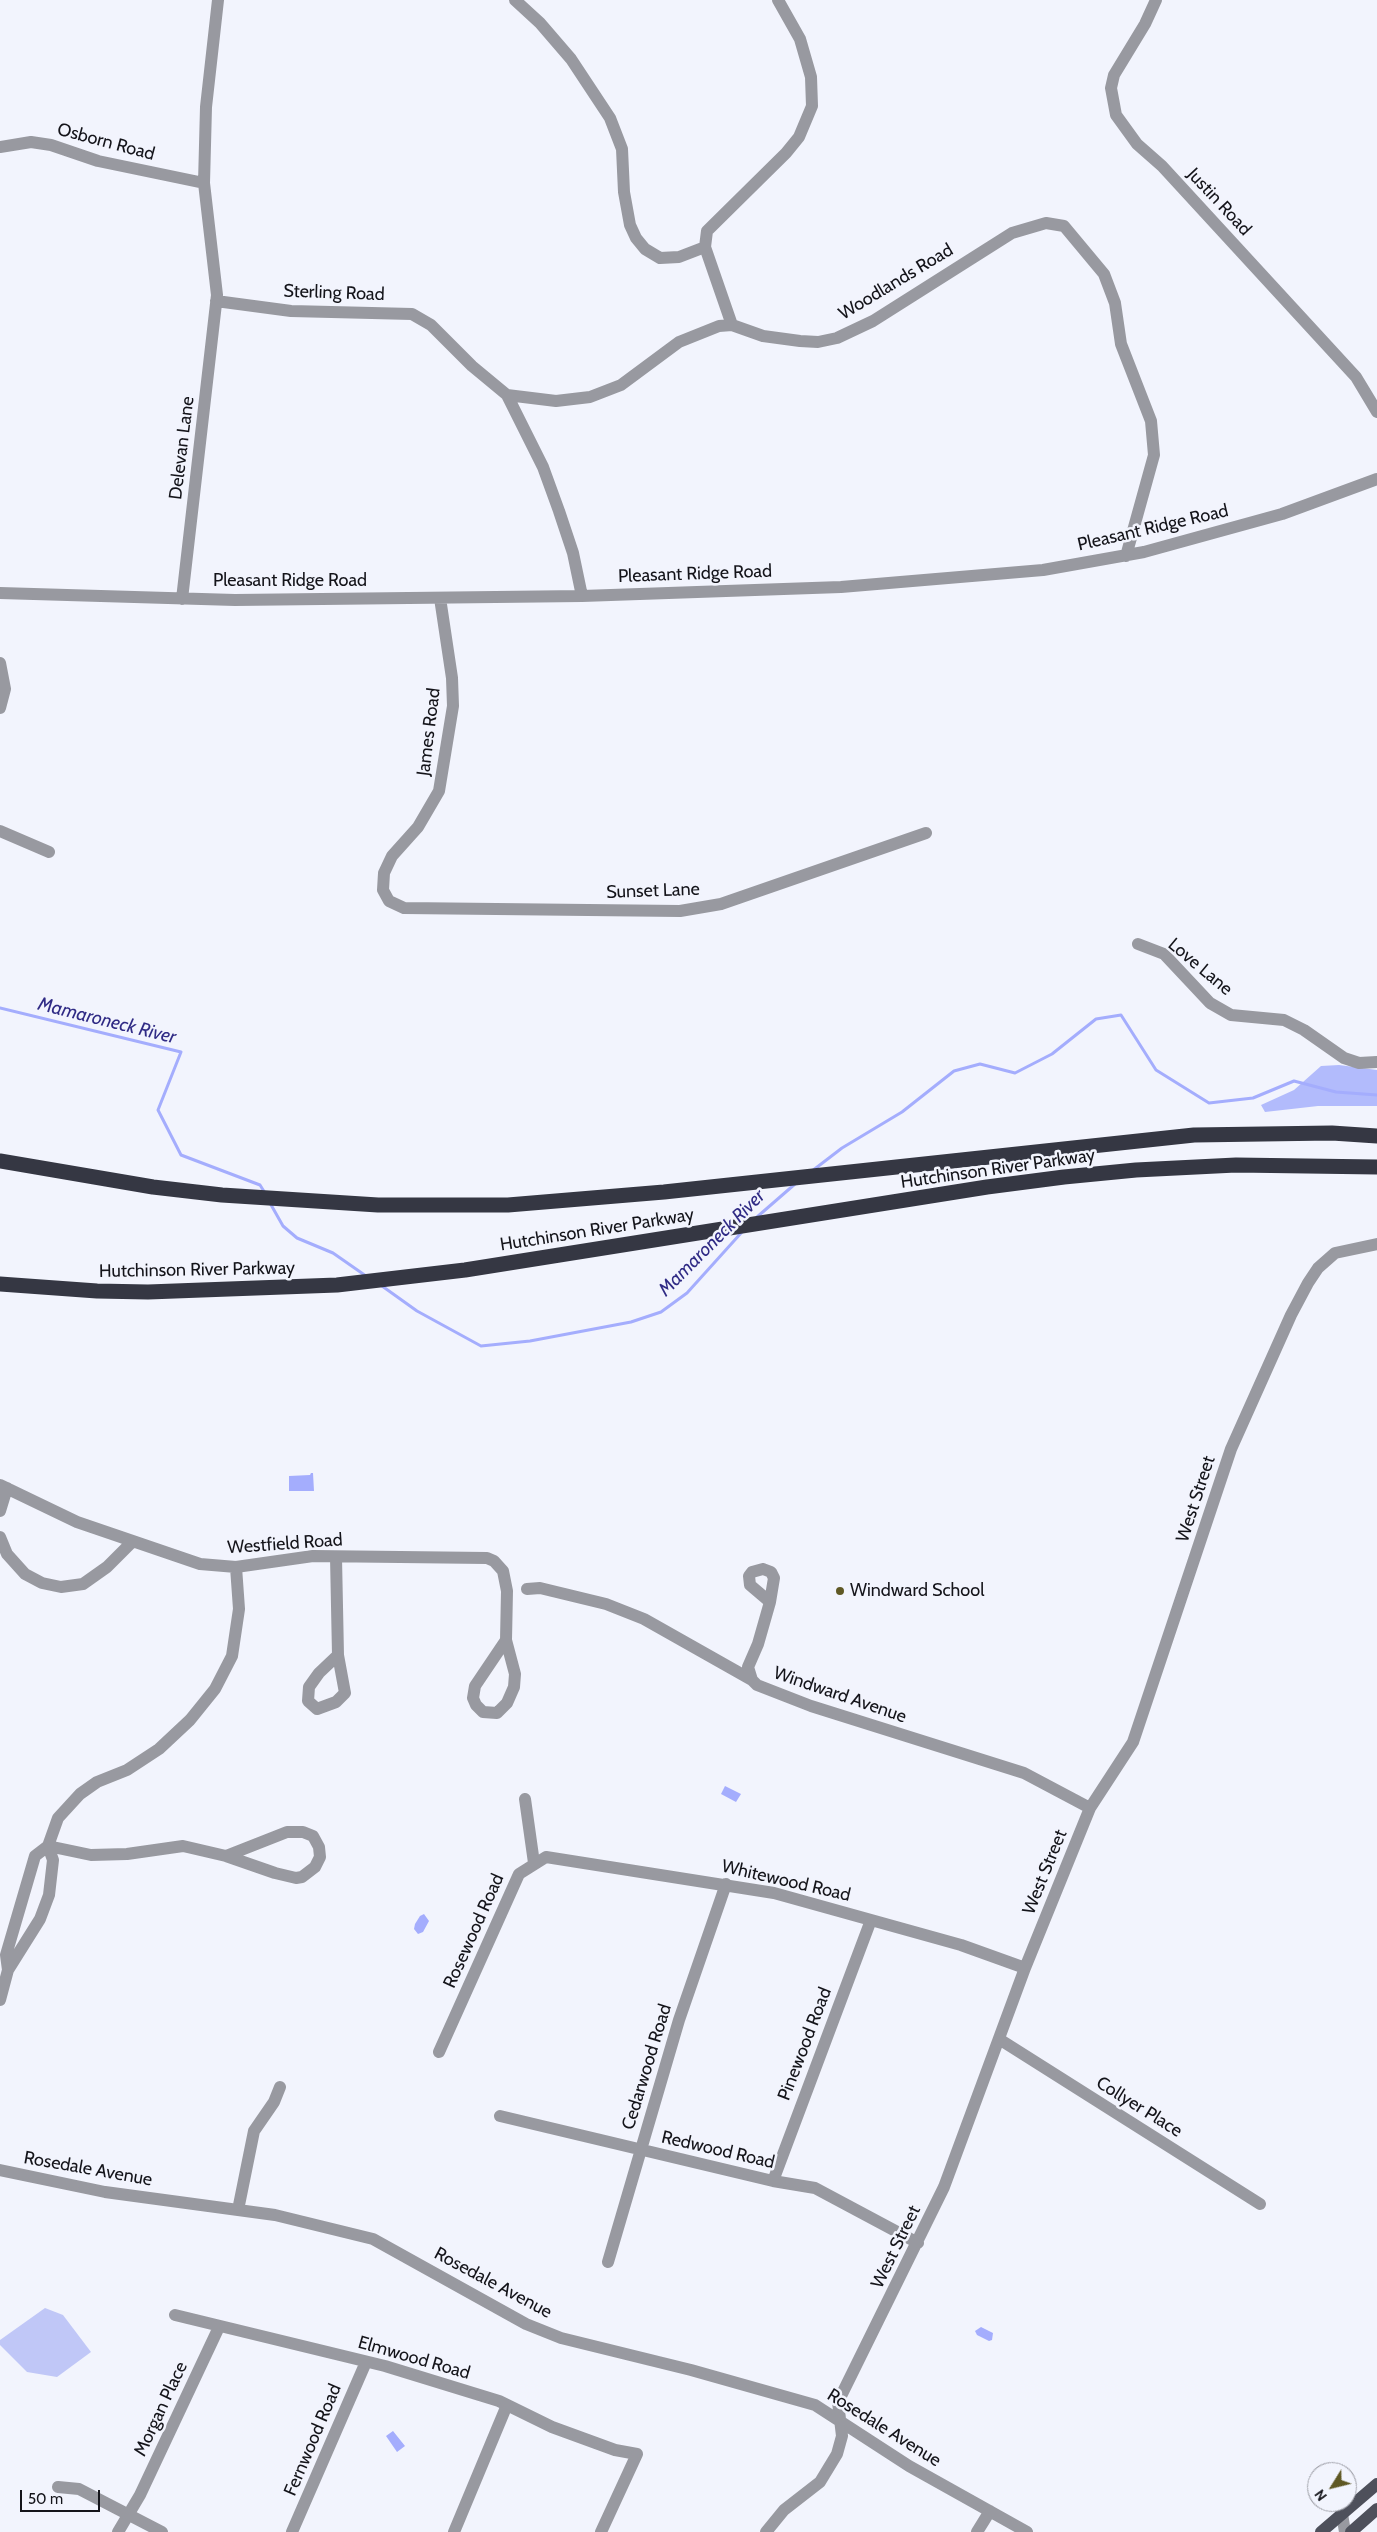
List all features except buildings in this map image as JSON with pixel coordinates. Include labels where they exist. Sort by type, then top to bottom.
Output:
[{"type":"highway","name":"Hutchinson River Parkway","points":[[0,1161],[154,1187],[222,1195],[305,1202],[395,1206],[508,1205],[664,1192],[1194,1135],[1332,1134],[1377,1136]]},
{"type":"highway","name":"Hutchinson River Parkway","points":[[0,1284],[97,1292],[337,1285],[406,1278],[716,1231],[987,1187],[1128,1171],[1279,1164],[1377,1167]]},
{"type":"main road","points":[[1326,2528],[1377,2484]]},
{"type":"main road","points":[[1351,2532],[1377,2510]]},
{"type":"street","points":[[216,301],[204,183],[206,107],[218,0]]},
{"type":"street","points":[[515,0],[540,23],[571,59],[610,118],[622,149],[624,192],[630,225],[636,238],[645,249],[660,258],[679,257],[705,247]]},
{"type":"street","points":[[507,395],[556,401],[590,397],[621,385],[679,342],[719,326],[732,325],[705,247],[707,231],[786,153],[798,137],[811,111],[813,96],[812,77],[800,39],[778,0]]},
{"type":"street","name":"Justin Road","points":[[1156,0],[1114,75],[1111,88],[1116,115],[1137,144],[1162,166],[1356,378],[1377,412]]},
{"type":"street","name":"Osborn Road","points":[[0,147],[31,142],[51,145],[98,161],[204,183]]},
{"type":"street","name":"Woodlands Road","points":[[732,325],[763,336],[800,341],[818,342],[837,338],[873,321],[1012,233],[1046,223],[1064,226],[1104,274],[1114,303],[1121,344],[1151,421],[1154,455],[1126,556]]},
{"type":"street","name":"Sterling Road","points":[[216,301],[291,311],[412,314],[431,325],[472,366],[507,395],[543,467],[573,553],[582,596]]},
{"type":"street","name":"Delevan Lane","points":[[182,599],[216,301]]},
{"type":"street","name":"Pleasant Ridge Road","points":[[0,593],[182,599],[440,598],[582,596],[841,587],[1043,570],[1126,556],[1282,514],[1377,479]]},
{"type":"street","name":"James Road","points":[[429,909],[404,908],[389,901],[383,890],[384,873],[392,856],[418,827],[431,808],[439,791],[445,762],[453,706],[452,678],[440,598]]},
{"type":"street","points":[[0,663],[5,689],[0,708]]},
{"type":"street","points":[[0,831],[49,852]]},
{"type":"street","name":"Sunset Lane","points":[[429,909],[680,911],[721,904],[926,833]]},
{"type":"street","name":"Love Lane","points":[[1138,944],[1164,954],[1210,1003],[1231,1014],[1284,1020],[1304,1030],[1344,1058],[1359,1063],[1377,1062]]},
{"type":"street","name":"West Street","points":[[766,2532],[784,2510],[820,2482],[837,2454],[842,2436],[838,2418],[838,2402],[944,2187],[1025,1968],[1090,1808],[1133,1742],[1231,1449],[1308,1282],[1318,1268],[1335,1253],[1377,1244]]},
{"type":"street","points":[[0,1512],[3,1487]]},
{"type":"street","name":"Westfield Road","points":[[3,1487],[77,1522],[200,1564],[236,1567],[313,1556],[487,1558],[494,1561],[503,1571],[507,1591],[506,1640]]},
{"type":"street","points":[[0,1537],[7,1554],[25,1574],[42,1583],[61,1587],[83,1584],[107,1567],[133,1541]]},
{"type":"street","points":[[336,1557],[338,1655]]},
{"type":"street","points":[[8,1970],[6,1955],[35,1856],[48,1846],[58,1818],[80,1794],[97,1782],[126,1770],[159,1749],[190,1720],[215,1689],[232,1656],[239,1609],[236,1567]]},
{"type":"street","name":"Windward Avenue","points":[[527,1589],[540,1588],[606,1604],[644,1619],[752,1680],[757,1685],[811,1706],[1024,1773],[1090,1808]]},
{"type":"street","points":[[752,1680],[748,1666],[758,1644],[770,1602]]},
{"type":"street","points":[[506,1640],[516,1674],[514,1687],[507,1703],[496,1713],[484,1712],[476,1705],[473,1698],[476,1686],[506,1640]]},
{"type":"street","points":[[525,1799],[534,1863]]},
{"type":"street","points":[[48,1846],[90,1855],[127,1854],[182,1846],[226,1856],[296,1878],[302,1877],[315,1867],[320,1857],[319,1847],[313,1836],[304,1832],[287,1832],[226,1856]]},
{"type":"street","points":[[0,2000],[8,1970],[40,1919],[49,1895],[53,1860],[48,1846]]},
{"type":"street","name":"Whitewood Road","points":[[534,1863],[546,1857],[774,1893],[962,1946],[1025,1968]]},
{"type":"street","name":"Rosewood Road","points":[[439,2052],[519,1874],[534,1863]]},
{"type":"street","name":"Cedarwood Road","points":[[608,2262],[679,2020],[726,1884]]},
{"type":"street","name":"Pinewood Road","points":[[773,2181],[871,1920]]},
{"type":"street","name":"Collyer Place","points":[[999,2039],[1260,2204]]},
{"type":"street","points":[[238,2210],[254,2131],[274,2102],[280,2087]]},
{"type":"street","name":"Redwood Road","points":[[500,2116],[773,2181],[815,2188],[918,2243]]},
{"type":"street","name":"Rosedale Avenue","points":[[0,2170],[105,2192],[275,2215],[374,2238],[518,2320],[561,2338],[691,2370],[815,2404],[909,2466],[1027,2532]]},
{"type":"street","name":"Elmwood Road","points":[[175,2315],[366,2362],[507,2405],[552,2427],[616,2450],[637,2454],[601,2532]]},
{"type":"street","name":"Morgan Place","points":[[118,2532],[129,2514],[219,2327]]},
{"type":"street","name":"Fernwood Road","points":[[292,2532],[366,2362]]},
{"type":"street","points":[[454,2532],[507,2405]]},
{"type":"street","points":[[58,2487],[79,2489],[162,2532]]},
{"type":"street","points":[[977,2532],[990,2512]]},
{"type":"street","points":[[1342,2514],[1345,2532]]},
{"type":"street","points":[[1326,2528],[1340,2532]]},
{"type":"shaded area","points":[[1339,1065],[1377,1070],[1377,1106],[1318,1106],[1265,1112],[1261,1105],[1294,1090],[1321,1066]]},
{"type":"shaded area","points":[[313,1473],[314,1491],[289,1491],[289,1476],[310,1475]]},
{"type":"shaded area","points":[[725,1786],[741,1794],[736,1802],[721,1794]]},
{"type":"shaded area","points":[[424,1914],[429,1921],[423,1932],[418,1934],[414,1929],[415,1924],[420,1916]]},
{"type":"shaded area","points":[[45,2308],[63,2315],[91,2352],[57,2377],[27,2372],[0,2345],[0,2340]]},
{"type":"shaded area","points":[[981,2327],[993,2333],[992,2340],[989,2341],[977,2335],[975,2331]]},
{"type":"shaded area","points":[[393,2431],[405,2446],[397,2452],[386,2436]]},
{"type":"waterway","name":"Mamaroneck River","points":[[0,1008],[181,1052],[158,1110],[181,1155],[260,1185],[265,1193]]},
{"type":"waterway","name":"Mamaroneck River","points":[[812,1171],[842,1148],[902,1112],[954,1071],[980,1064],[1015,1073],[1052,1054],[1096,1019],[1121,1015],[1156,1070],[1209,1103],[1253,1098],[1294,1081],[1336,1092],[1377,1095]]},
{"type":"waterway","name":"Mamaroneck River","points":[[757,1217],[795,1184]]},
{"type":"waterway","name":"Mamaroneck River","points":[[270,1203],[283,1226],[297,1238],[333,1253],[366,1276]]},
{"type":"waterway","name":"Mamaroneck River","points":[[382,1286],[417,1311],[481,1346],[530,1341],[631,1322],[661,1312],[687,1293],[742,1232]]},
{"type":"place","name":"Windward School","points":[[840,1591]]}]
